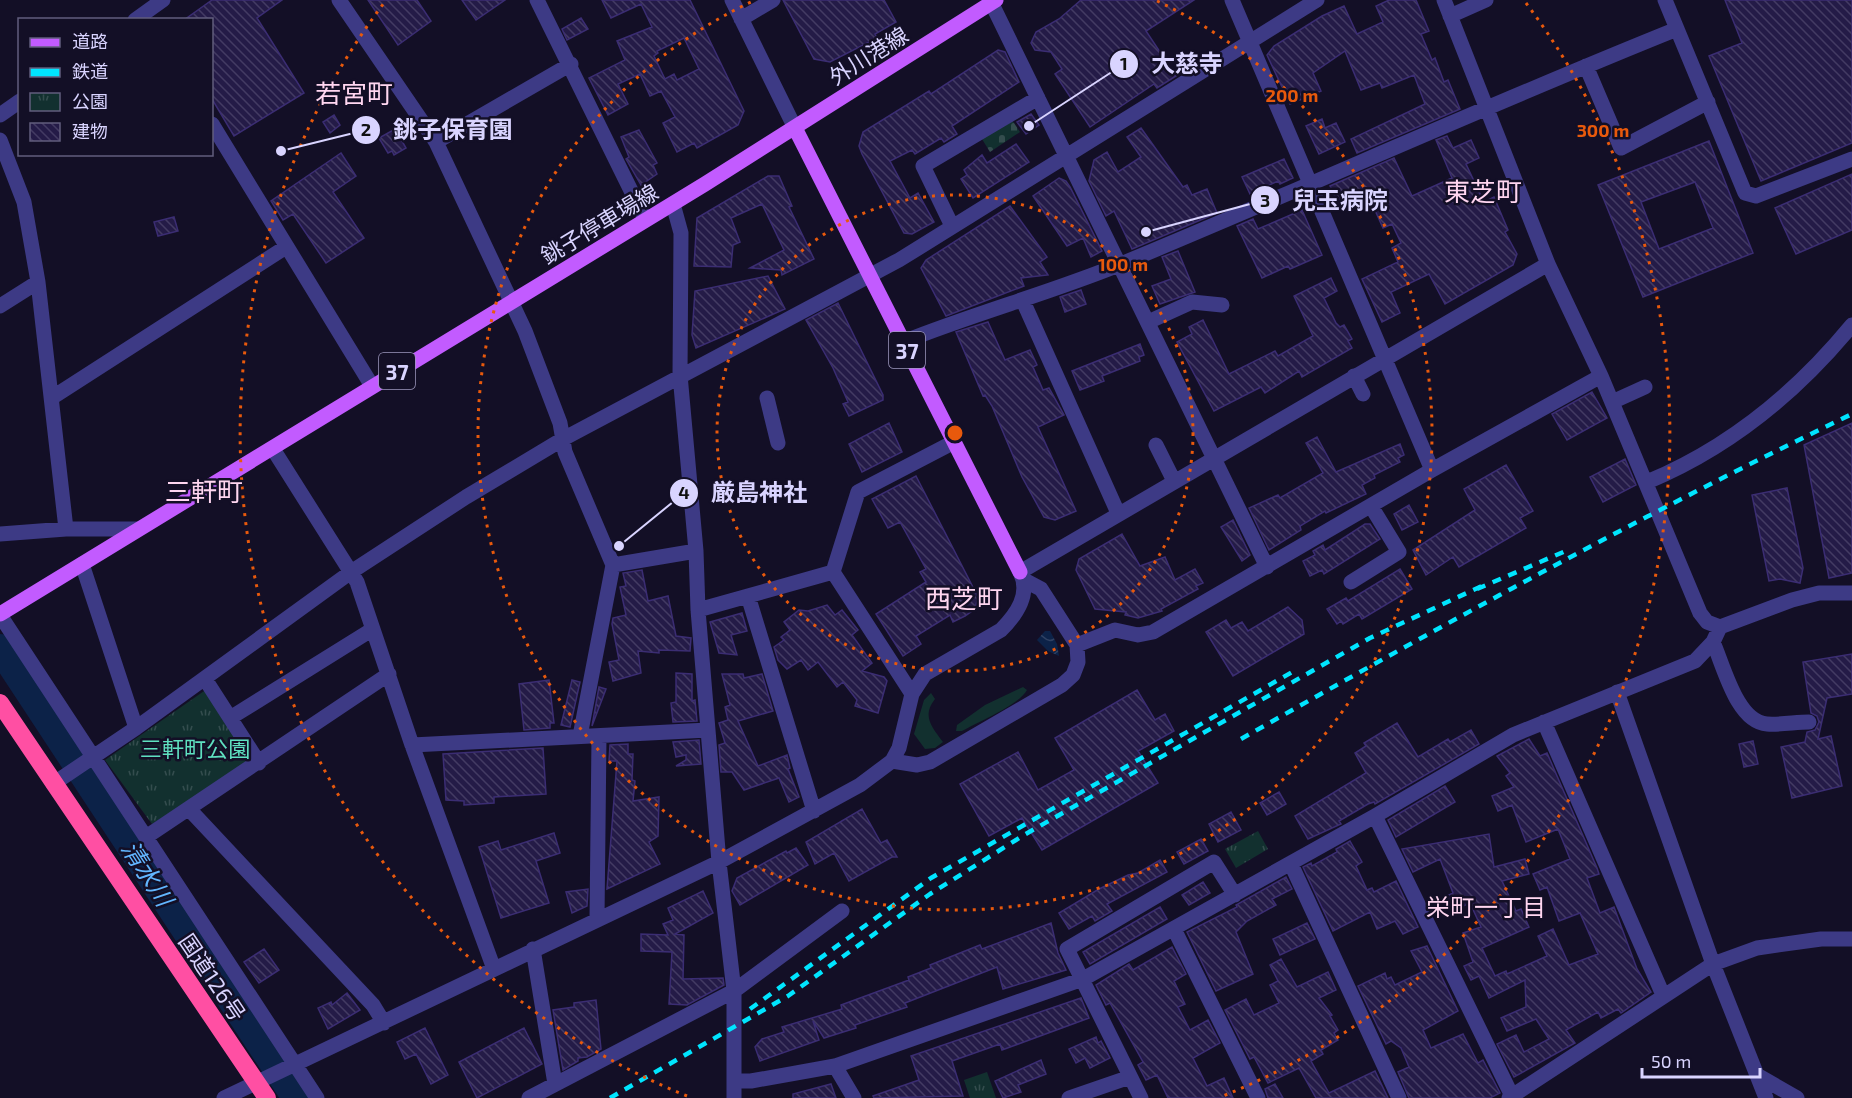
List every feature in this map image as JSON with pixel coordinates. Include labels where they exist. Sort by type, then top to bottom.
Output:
[{"type":"highway","name":"国道126号","points":[[0,703],[60,780],[261,1091]]},
{"type":"main road","name":"外川港線","points":[[795,128],[992,1]]},
{"type":"main road","name":"銚子停車場線","points":[[0,614],[795,128]]},
{"type":"main road","name":"37","points":[[795,128],[1022,576]]},
{"type":"street","points":[[142,13],[163,0]]},
{"type":"street","points":[[339,0],[436,142],[525,331],[560,423],[565,452],[613,565],[580,736]]},
{"type":"street","points":[[537,0],[645,219]]},
{"type":"street","points":[[732,0],[795,128]]},
{"type":"street","points":[[741,19],[773,0]]},
{"type":"street","points":[[1232,0],[1432,470]]},
{"type":"street","points":[[60,780],[205,679],[351,572],[466,497],[563,439],[870,276],[1317,0]]},
{"type":"street","points":[[1444,0],[1548,264],[1601,376],[1700,613],[1707,622],[1720,627],[1792,600],[1819,593],[1852,592]]},
{"type":"street","points":[[1450,16],[1486,0]]},
{"type":"street","points":[[1665,0],[1745,192],[1756,196],[1852,159]]},
{"type":"street","points":[[992,1],[1267,567]]},
{"type":"street","points":[[903,342],[1023,302],[1120,264],[1586,66],[1677,30]]},
{"type":"street","points":[[436,142],[570,64]]},
{"type":"street","points":[[1586,66],[1622,148],[1708,102]]},
{"type":"street","points":[[952,226],[923,166],[1038,98]]},
{"type":"street","points":[[0,115],[18,102]]},
{"type":"street","points":[[213,126],[372,386]]},
{"type":"street","points":[[0,140],[24,202],[38,282],[53,397],[66,529]]},
{"type":"street","points":[[673,204],[681,233],[680,375],[696,551],[698,610],[719,862],[734,991],[736,1081],[734,1098]]},
{"type":"street","points":[[53,397],[286,248]]},
{"type":"street","points":[[1022,576],[1118,513],[1548,264]]},
{"type":"street","points":[[0,306],[38,282]]},
{"type":"street","points":[[1023,302],[1118,513]]},
{"type":"street","points":[[1148,322],[1192,302],[1222,305]]},
{"type":"street","points":[[1647,482],[1680,468],[1753,422],[1803,380],[1852,325]]},
{"type":"street","points":[[1354,376],[1363,394]]},
{"type":"street","points":[[1077,645],[1115,630],[1138,635],[1153,632],[1432,470],[1601,376]]},
{"type":"street","points":[[1612,402],[1645,387]]},
{"type":"street","points":[[768,398],[778,443]]},
{"type":"street","points":[[833,572],[858,492],[954,442]]},
{"type":"street","points":[[1156,445],[1174,481]]},
{"type":"street","points":[[273,449],[357,582],[412,745],[494,969]]},
{"type":"street","points":[[1351,582],[1399,552],[1371,506]]},
{"type":"street","points":[[0,534],[66,529],[137,529]]},
{"type":"street","points":[[613,565],[696,551]]},
{"type":"street","points":[[82,564],[136,728]]},
{"type":"street","points":[[698,610],[833,572]]},
{"type":"street","points":[[833,572],[912,694]]},
{"type":"street","points":[[892,761],[917,765],[930,762],[1062,685],[1073,675],[1078,662],[1077,645],[1046,595],[1022,576]]},
{"type":"street","points":[[224,1098],[261,1091],[295,1064],[719,862],[860,785],[892,761],[899,748],[912,694],[925,674],[1001,630],[1012,619],[1022,604],[1022,576]]},
{"type":"street","points":[[748,596],[814,811]]},
{"type":"street","points":[[0,614],[317,1098]]},
{"type":"street","points":[[736,1081],[751,1081],[835,1066],[1083,980],[1291,864],[1513,735],[1695,661],[1713,642],[1720,627]]},
{"type":"street","points":[[230,718],[373,630]]},
{"type":"street","points":[[1713,642],[1742,709],[1751,720],[1766,724],[1809,722]]},
{"type":"street","points":[[146,837],[389,674]]},
{"type":"street","points":[[205,679],[259,763]]},
{"type":"street","points":[[1617,692],[1713,964],[1766,1098]]},
{"type":"street","points":[[1544,722],[1663,995]]},
{"type":"street","points":[[412,745],[708,730]]},
{"type":"street","points":[[597,919],[599,737]]},
{"type":"street","points":[[189,809],[373,1005],[384,1023]]},
{"type":"street","points":[[1375,816],[1511,1097],[1713,964],[1757,948],[1821,939],[1852,939]]},
{"type":"street","points":[[1141,1098],[1067,949],[1214,862],[1235,895]]},
{"type":"street","points":[[1291,864],[1400,1098]]},
{"type":"street","points":[[529,1098],[734,991],[842,911]]},
{"type":"street","points":[[1174,929],[1258,1098]]},
{"type":"street","points":[[533,949],[555,1084]]},
{"type":"street","points":[[835,1066],[854,1098]]},
{"type":"street","points":[[1757,1075],[1797,1098]]},
{"type":"street","points":[[1069,1098],[1130,1077]]},
{"type":"green space","points":[[1012,120],[1020,132],[990,152],[982,139]]},
{"type":"green space","points":[[1023,687],[1027,690],[1023,696],[1007,707],[962,731],[956,731],[957,725],[985,705]]},
{"type":"green space","name":"三軒町公園","points":[[207,689],[254,760],[152,824],[105,760]]},
{"type":"green space","points":[[931,693],[935,699],[929,711],[930,721],[943,742],[935,748],[925,749],[914,734],[924,700]]},
{"type":"green space","points":[[1258,831],[1268,849],[1236,868],[1225,849]]},
{"type":"green space","points":[[987,1072],[996,1098],[970,1098],[964,1080]]},
{"type":"water","points":[[1045,631],[1050,631],[1057,644],[1059,656],[1048,651],[1037,640]]},
{"type":"building","points":[[212,0],[282,0],[257,18],[304,93],[234,136],[213,101],[213,18],[187,18]]},
{"type":"building","points":[[368,0],[417,0],[431,21],[398,45]]},
{"type":"building","points":[[462,0],[505,0],[476,20]]},
{"type":"building","points":[[602,0],[690,0],[744,111],[738,125],[697,148],[694,143],[677,152],[663,123],[675,117],[661,91],[650,96],[640,74],[618,84],[628,104],[608,115],[589,78],[625,60],[617,41],[652,27],[641,4],[611,18]],"holes":[[[684,38],[699,69],[677,80],[674,74],[665,79],[654,56],[658,53],[657,51]]]},
{"type":"building","points":[[783,0],[884,0],[896,22],[875,34],[877,38],[830,62],[814,59]]},
{"type":"building","points":[[1081,0],[1194,0],[1146,31],[1176,76],[1157,88],[1154,84],[1090,127],[1055,74],[1062,69],[1051,52],[1035,50],[1031,43],[1036,32],[1059,19]]},
{"type":"building","points":[[1389,0],[1416,0],[1429,31],[1421,34],[1432,60],[1435,58],[1444,82],[1448,80],[1460,109],[1357,153],[1351,139],[1425,104],[1414,75],[1382,88],[1380,83],[1361,90],[1345,51],[1313,73],[1321,91],[1290,104],[1267,55],[1274,46],[1322,16],[1344,6],[1357,34],[1383,22],[1376,6]]},
{"type":"building","points":[[1725,0],[1852,0],[1852,143],[1761,181],[1709,56],[1742,43]]},
{"type":"building","points":[[581,18],[588,29],[567,40],[562,29]]},
{"type":"building","points":[[998,50],[1005,52],[1019,82],[952,126],[957,134],[944,142],[941,138],[915,154],[912,150],[890,161],[910,198],[918,193],[934,222],[912,234],[904,233],[862,154],[859,146],[863,132],[929,91],[931,94]]},
{"type":"building","points":[[1031,114],[1039,125],[1026,134],[1017,122]]},
{"type":"building","points":[[334,115],[340,125],[330,133],[323,122]]},
{"type":"building","points":[[1322,119],[1325,128],[1336,123],[1345,142],[1319,154],[1306,126]]},
{"type":"building","points":[[1141,128],[1183,187],[1187,185],[1192,195],[1207,189],[1217,213],[1132,249],[1114,211],[1106,216],[1089,181],[1094,160],[1107,152],[1118,172],[1141,157],[1127,137]]},
{"type":"building","points":[[395,129],[406,148],[394,155],[392,151],[388,153],[379,138]]},
{"type":"building","points":[[639,130],[657,163],[653,165],[657,174],[641,185],[626,159],[629,157],[621,137]]},
{"type":"building","points":[[1447,136],[1453,148],[1471,140],[1479,158],[1466,164],[1484,202],[1494,197],[1508,230],[1505,232],[1517,254],[1513,265],[1445,304],[1429,274],[1391,292],[1400,313],[1382,322],[1362,279],[1398,262],[1392,248],[1401,243],[1392,224],[1383,228],[1369,197],[1341,210],[1330,186],[1394,158],[1412,196],[1452,178],[1436,140]]},
{"type":"building","points":[[1709,141],[1753,253],[1643,297],[1598,185]],"holes":[[[1695,182],[1713,228],[1659,249],[1641,202]]]},
{"type":"building","points":[[1016,144],[1029,162],[973,198],[961,179],[967,175],[964,170],[982,155],[987,163]]},
{"type":"building","points":[[341,153],[356,176],[333,192],[364,238],[326,263],[293,214],[283,220],[271,201]]},
{"type":"building","points":[[1284,159],[1293,178],[1280,184],[1278,181],[1250,194],[1242,177]]},
{"type":"building","points":[[1852,174],[1852,230],[1796,254],[1775,208]]},
{"type":"building","points":[[768,176],[779,176],[792,206],[789,207],[814,259],[782,275],[781,270],[750,268],[784,250],[762,204],[731,218],[740,242],[733,245],[731,267],[694,266],[697,218]]},
{"type":"building","points":[[1059,178],[1066,181],[1070,187],[1102,251],[1091,257],[1083,238],[1067,246],[1033,196]]},
{"type":"building","points":[[1010,206],[1047,257],[1040,262],[1048,275],[1021,278],[1024,286],[946,316],[921,268],[926,260]]},
{"type":"building","points":[[1302,210],[1322,255],[1290,269],[1288,266],[1262,278],[1237,226],[1253,219],[1258,229]]},
{"type":"building","points":[[174,217],[178,231],[158,236],[154,222]]},
{"type":"building","points":[[1178,251],[1195,292],[1160,304],[1152,286],[1171,279],[1162,257]]},
{"type":"building","points":[[768,276],[785,309],[696,348],[692,335],[695,291]]},
{"type":"building","points":[[1331,278],[1337,291],[1324,298],[1336,323],[1340,327],[1344,325],[1352,339],[1348,341],[1352,348],[1302,377],[1299,371],[1265,393],[1261,387],[1214,411],[1177,342],[1192,334],[1189,327],[1203,320],[1229,374],[1275,351],[1278,356],[1313,336],[1294,296]]},
{"type":"building","points":[[1081,290],[1086,304],[1065,312],[1060,297]]},
{"type":"building","points":[[838,303],[883,395],[883,400],[849,416],[843,404],[848,402],[833,368],[806,320]]},
{"type":"building","points":[[988,322],[1005,360],[1030,350],[1037,365],[1033,367],[1043,390],[1049,388],[1064,415],[1038,427],[1076,511],[1055,520],[1044,517],[1022,477],[992,406],[985,395],[983,396],[956,332]]},
{"type":"building","points":[[1140,344],[1144,355],[1139,357],[1140,361],[1102,376],[1104,381],[1080,390],[1072,371]]},
{"type":"building","points":[[1592,392],[1607,418],[1567,440],[1552,414]]},
{"type":"building","points":[[889,423],[902,452],[862,472],[849,444]]},
{"type":"building","points":[[1852,423],[1852,573],[1829,578],[1804,445]]},
{"type":"building","points":[[1317,437],[1336,472],[1400,444],[1404,455],[1398,458],[1400,462],[1374,475],[1375,478],[1362,485],[1366,494],[1326,513],[1325,511],[1300,526],[1301,530],[1269,550],[1249,508],[1278,495],[1280,498],[1323,473],[1306,443]]},
{"type":"building","points":[[1625,459],[1636,485],[1603,502],[1590,477]]},
{"type":"building","points":[[1506,465],[1533,511],[1520,518],[1526,528],[1459,567],[1453,557],[1426,575],[1413,550],[1475,510],[1464,489]]},
{"type":"building","points":[[916,476],[978,597],[975,609],[965,616],[953,622],[950,615],[916,636],[921,644],[903,656],[876,614],[926,582],[920,572],[926,569],[900,522],[888,528],[872,499]]},
{"type":"building","points":[[1787,488],[1803,568],[1800,583],[1780,579],[1769,581],[1752,495]]},
{"type":"building","points":[[1409,505],[1418,522],[1402,530],[1394,514]]},
{"type":"building","points":[[1233,520],[1250,555],[1242,561],[1221,527]]},
{"type":"building","points":[[1365,524],[1370,524],[1380,539],[1324,574],[1322,570],[1310,576],[1303,561],[1315,555],[1313,551],[1323,545],[1325,550]]},
{"type":"building","points":[[1122,534],[1140,566],[1165,557],[1175,580],[1195,569],[1203,583],[1196,586],[1198,589],[1161,609],[1162,611],[1138,618],[1125,615],[1126,612],[1095,609],[1076,570],[1079,559]]},
{"type":"building","points":[[1400,569],[1412,589],[1362,619],[1359,614],[1343,624],[1341,621],[1337,624],[1327,609],[1346,598],[1348,601]]},
{"type":"building","points":[[642,570],[648,601],[668,596],[676,636],[691,638],[690,651],[659,650],[659,653],[638,651],[641,673],[613,681],[609,662],[619,660],[612,624],[613,618],[626,615],[620,587],[626,586],[623,573]]},
{"type":"building","points":[[827,605],[835,615],[842,610],[858,630],[852,635],[872,663],[862,671],[884,677],[887,681],[878,713],[855,706],[857,700],[843,682],[837,687],[818,662],[808,670],[801,660],[787,669],[778,660],[774,647],[784,640],[781,637],[790,630],[784,622],[799,610],[808,611]]},
{"type":"building","points":[[1288,607],[1302,620],[1304,634],[1233,676],[1206,632],[1226,620],[1231,628],[1242,622],[1248,631]]},
{"type":"building","points":[[742,613],[747,631],[731,635],[737,655],[719,653],[710,622]]},
{"type":"building","points":[[1852,654],[1852,694],[1827,698],[1818,739],[1831,736],[1842,786],[1792,798],[1781,747],[1805,742],[1807,732],[1815,730],[1819,722],[1817,716],[1811,713],[1803,662]]},
{"type":"building","points":[[676,673],[692,674],[692,701],[695,700],[697,721],[673,722],[671,703],[676,702]]},
{"type":"building","points":[[722,674],[743,674],[744,678],[762,674],[773,711],[738,721],[758,766],[787,755],[790,768],[788,769],[799,797],[789,802],[779,778],[744,790],[732,772],[721,772],[719,745],[725,743],[719,723],[728,720],[725,707],[730,705]]},
{"type":"building","points":[[549,680],[554,723],[550,723],[550,728],[524,730],[519,684]]},
{"type":"building","points":[[572,680],[580,682],[570,727],[561,725]]},
{"type":"building","points":[[599,687],[606,689],[592,726]]},
{"type":"building","points":[[1137,690],[1155,720],[1165,714],[1174,731],[1138,751],[1158,783],[1042,850],[1022,818],[989,836],[960,784],[1018,752],[1038,790],[1074,770],[1055,738]]},
{"type":"building","points":[[1397,723],[1418,757],[1448,739],[1450,742],[1471,730],[1479,744],[1375,804],[1374,802],[1368,804],[1339,821],[1341,824],[1308,839],[1295,816],[1366,773],[1355,753],[1366,746],[1364,743]]},
{"type":"building","points":[[1529,739],[1540,756],[1547,753],[1597,868],[1599,874],[1587,878],[1600,913],[1614,907],[1637,969],[1651,992],[1621,1013],[1618,1009],[1601,1018],[1598,1012],[1566,1030],[1575,1043],[1514,1077],[1497,1044],[1516,1035],[1524,1052],[1549,1039],[1536,1019],[1507,1031],[1501,1018],[1526,1007],[1525,980],[1489,998],[1479,976],[1471,980],[1464,966],[1473,962],[1463,933],[1481,927],[1470,903],[1454,910],[1447,896],[1453,893],[1440,859],[1413,872],[1402,849],[1489,834],[1494,867],[1525,859],[1529,874],[1502,881],[1516,911],[1521,909],[1529,927],[1482,948],[1495,976],[1506,971],[1507,974],[1547,956],[1538,936],[1553,929],[1569,965],[1598,954],[1580,913],[1559,921],[1547,887],[1540,890],[1533,874],[1570,859],[1558,829],[1526,842],[1512,805],[1498,811],[1492,796],[1514,787],[1506,776],[1510,773],[1497,756]]},
{"type":"building","points":[[699,740],[701,764],[676,766],[686,760],[686,755],[676,757],[673,742]]},
{"type":"building","points":[[1753,741],[1758,764],[1744,767],[1739,744]]},
{"type":"building","points":[[628,744],[628,754],[633,754],[632,780],[635,781],[633,801],[659,797],[658,836],[649,842],[660,864],[607,889],[617,761],[609,761],[610,745]]},
{"type":"building","points":[[543,748],[546,794],[494,797],[494,803],[464,805],[464,801],[446,800],[443,754]]},
{"type":"building","points":[[1445,786],[1455,802],[1396,837],[1388,820]]},
{"type":"building","points":[[1279,792],[1286,804],[1267,815],[1260,803]]},
{"type":"building","points":[[862,809],[881,843],[887,840],[897,857],[892,857],[849,881],[834,853],[815,864],[806,842]]},
{"type":"building","points":[[1231,812],[1241,830],[1218,842],[1209,824]]},
{"type":"building","points":[[554,833],[560,853],[536,861],[549,903],[501,918],[479,847],[498,841],[501,850]]},
{"type":"building","points":[[1201,839],[1208,851],[1184,864],[1177,852]]},
{"type":"building","points":[[1350,841],[1362,862],[1356,866],[1367,890],[1372,888],[1374,892],[1396,881],[1418,927],[1403,934],[1395,921],[1377,929],[1370,912],[1333,931],[1303,867],[1311,863],[1312,866],[1337,852],[1336,849]]},
{"type":"building","points":[[796,848],[808,865],[740,905],[732,891],[737,878],[786,851],[787,853]]},
{"type":"building","points":[[1160,860],[1167,872],[1107,904],[1112,911],[1095,921],[1092,916],[1069,929],[1059,913],[1099,889],[1128,875],[1138,873]]},
{"type":"building","points":[[1286,877],[1292,889],[1272,899],[1276,905],[1247,921],[1236,932],[1253,974],[1216,991],[1187,932],[1237,907],[1236,905]]},
{"type":"building","points":[[1203,882],[1210,893],[1189,905],[1182,895]]},
{"type":"building","points":[[588,889],[587,906],[572,913],[566,892]]},
{"type":"building","points":[[703,891],[713,913],[675,934],[684,935],[683,979],[723,978],[724,985],[687,1005],[669,1004],[672,952],[641,951],[641,934],[668,935],[663,924],[673,920],[668,908]]},
{"type":"building","points":[[1160,907],[1167,919],[1090,964],[1083,952]]},
{"type":"building","points":[[1051,923],[1058,953],[1066,970],[1003,989],[997,967],[905,1003],[907,1007],[855,1025],[856,1028],[824,1038],[813,1021],[819,1040],[760,1061],[755,1047],[762,1039],[784,1032],[782,1027],[842,1009],[841,1005],[909,980],[908,977],[931,968],[930,965],[980,945],[982,949]]},
{"type":"building","points":[[1307,923],[1315,939],[1280,955],[1273,939]]},
{"type":"building","points":[[1427,946],[1458,1011],[1423,1030],[1431,1048],[1463,1034],[1478,1063],[1483,1060],[1500,1093],[1490,1098],[1409,1098],[1398,1072],[1409,1067],[1401,1048],[1391,1041],[1386,1044],[1358,986],[1385,973],[1387,979],[1391,977],[1395,985],[1422,972],[1411,951]]},
{"type":"building","points":[[1172,947],[1186,974],[1174,981],[1185,1004],[1178,1007],[1190,1030],[1208,1020],[1220,1043],[1193,1058],[1207,1086],[1224,1078],[1233,1098],[1168,1098],[1157,1075],[1146,1080],[1138,1065],[1143,1062],[1110,1003],[1106,1005],[1096,985],[1129,964],[1133,970]]},
{"type":"building","points":[[264,949],[279,970],[259,983],[244,962]]},
{"type":"building","points":[[1281,959],[1297,987],[1328,972],[1336,990],[1319,998],[1332,1015],[1330,1016],[1338,1030],[1334,1033],[1338,1040],[1321,1050],[1323,1054],[1311,1061],[1329,1093],[1375,1071],[1388,1098],[1316,1098],[1299,1068],[1268,1083],[1254,1057],[1250,1059],[1225,1010],[1246,999],[1254,1015],[1279,1003],[1270,985],[1278,981],[1270,965]]},
{"type":"building","points":[[347,993],[360,1010],[328,1029],[318,1008],[331,1002],[332,1005]]},
{"type":"building","points":[[1081,998],[1089,1018],[1002,1050],[1000,1044],[952,1061],[963,1096],[874,1098],[873,1096],[919,1080],[911,1056]]},
{"type":"building","points":[[596,1000],[601,1049],[587,1057],[578,1058],[578,1061],[563,1070],[553,1010],[574,1007],[574,1003]]},
{"type":"building","points":[[425,1028],[448,1075],[431,1084],[416,1054],[405,1059],[397,1042]]},
{"type":"building","points":[[524,1028],[542,1064],[477,1098],[459,1062]]},
{"type":"building","points":[[1096,1037],[1098,1043],[1101,1041],[1110,1058],[1090,1068],[1085,1058],[1076,1063],[1069,1049]]},
{"type":"building","points":[[1041,1060],[1046,1074],[1018,1085],[1021,1092],[1003,1098],[995,1081]]},
{"type":"building","points":[[831,1084],[836,1098],[793,1098],[793,1094]]},
{"type":"building","points":[[1275,1084],[1283,1098],[1268,1098],[1265,1089]]},
{"type":"waterway","name":"清水川","points":[[0,648],[296,1098]]},
{"type":"railway","points":[[1241,739],[1544,571],[1852,414]]},
{"type":"railway","points":[[1477,589],[1568,550]]},
{"type":"railway","points":[[610,1098],[788,996],[930,894],[1024,835],[1370,638],[1484,585]]},
{"type":"railway","points":[[750,1009],[931,878],[1294,671]]},
{"type":"place","name":"大慈寺","points":[[1029,126]]},
{"type":"place","name":"銚子保育園","points":[[281,151]]},
{"type":"place","name":"兒玉病院","points":[[1146,232]]},
{"type":"place","name":"厳島神社","points":[[619,546]]},
{"type":"district","name":"若宮町","points":[[354,92]]},
{"type":"district","name":"東芝町","points":[[1483,190]]},
{"type":"district","name":"三軒町","points":[[204,490]]},
{"type":"district","name":"西芝町","points":[[964,597]]},
{"type":"district","name":"栄町一丁目","points":[[1486,906]]}]
